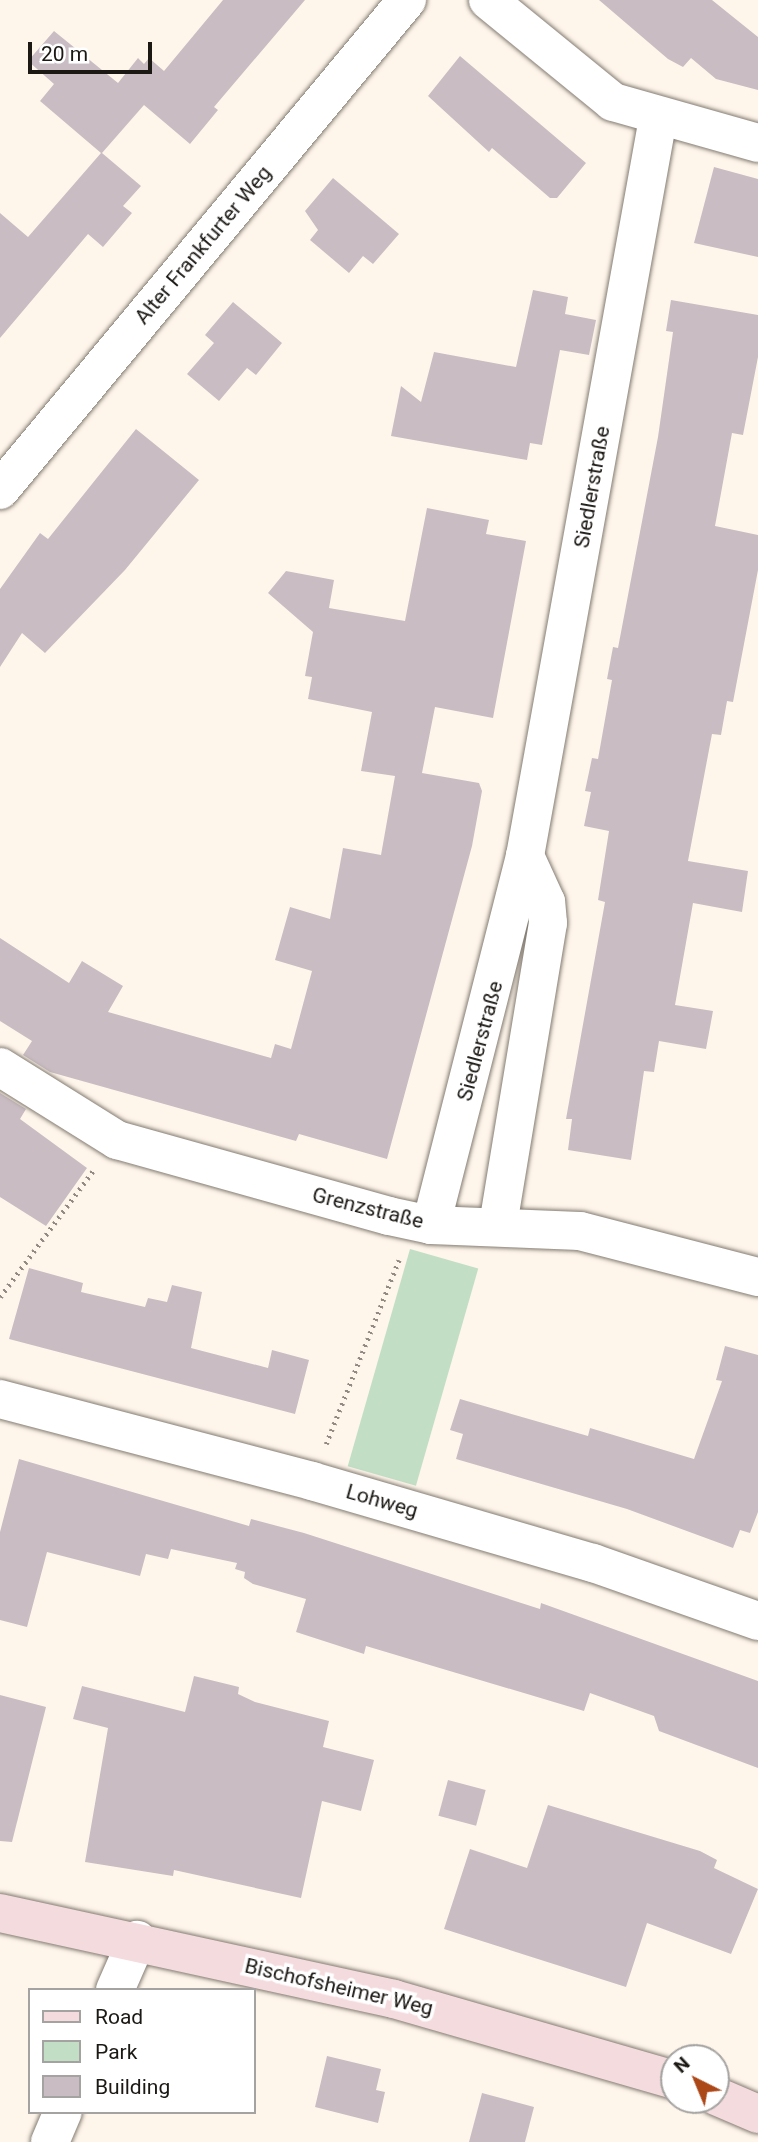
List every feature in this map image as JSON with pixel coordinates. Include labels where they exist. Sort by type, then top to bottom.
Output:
[{"type":"street","name":"Alter Frankfurter Weg","points":[[5,476],[407,0]]},
{"type":"street","points":[[488,0],[613,102],[658,118],[758,143]]},
{"type":"street","name":"Siedlerstraße","points":[[422,1224],[525,856],[658,118]]},
{"type":"street","name":"Siedlerstraße","points":[[498,1225],[548,923],[546,902],[525,856]]},
{"type":"street","name":"Grenzstraße","points":[[0,1067],[117,1140],[422,1224],[498,1225],[614,1237],[758,1277]]},
{"type":"street","name":"Lohweg","points":[[0,1399],[312,1481],[593,1563],[758,1620]]},
{"type":"street","name":"Bischofsheimer Weg","points":[[0,1913],[136,1940],[522,2032],[660,2076]]},
{"type":"street","points":[[116,1988],[136,1940]]},
{"type":"street","points":[[730,2102],[758,2114]]},
{"type":"street","points":[[50,2142],[62,2114]]},
{"type":"path","points":[[0,1297],[117,1140]]},
{"type":"path","points":[[312,1481],[422,1224]]},
{"type":"green space","points":[[410,1249],[478,1269],[416,1486],[348,1466]]},
{"type":"building","points":[[223,0],[305,0],[214,107],[218,110],[190,144],[144,105],[102,153],[141,186],[123,206],[132,213],[103,247],[88,234],[0,338],[0,213],[28,237],[101,153],[40,101],[54,84],[28,61],[54,31],[118,83],[138,58],[144,64],[149,58],[164,71]]},
{"type":"building","points":[[599,0],[712,0],[758,37],[758,90],[716,79],[691,58],[683,67],[668,59]]},
{"type":"building","points":[[460,56],[586,163],[557,198],[550,198],[492,148],[489,152],[428,96]]},
{"type":"building","points":[[714,167],[758,179],[758,257],[694,243]]},
{"type":"building","points":[[333,178],[399,234],[373,264],[363,256],[349,273],[310,240],[318,230],[305,211]]},
{"type":"building","points":[[533,290],[568,297],[565,314],[596,320],[589,355],[560,350],[542,445],[530,443],[527,460],[391,436],[401,386],[421,402],[434,352],[516,367]]},
{"type":"building","points":[[671,300],[758,315],[758,357],[743,435],[732,433],[715,526],[758,535],[758,570],[733,702],[727,701],[721,735],[712,734],[688,861],[748,871],[742,912],[693,903],[675,1005],[713,1011],[706,1049],[659,1041],[654,1072],[644,1071],[631,1160],[568,1150],[572,1119],[566,1119],[605,902],[598,900],[609,831],[584,826],[591,792],[585,791],[592,758],[598,759],[612,680],[607,679],[613,647],[618,648],[658,437],[673,332],[666,331]]},
{"type":"building","points":[[233,302],[282,343],[256,375],[247,368],[219,401],[187,374],[214,343],[205,335]]},
{"type":"building","points":[[136,429],[199,480],[125,570],[45,653],[22,633],[0,667],[0,589],[40,533],[48,539]]},
{"type":"building","points":[[427,508],[489,520],[486,534],[526,541],[493,718],[435,707],[422,773],[479,783],[482,791],[472,846],[387,1159],[299,1134],[296,1141],[50,1072],[23,1055],[32,1041],[0,1021],[0,938],[69,983],[82,961],[123,986],[108,1012],[271,1058],[275,1044],[291,1049],[312,971],[275,960],[290,907],[330,919],[343,848],[381,855],[395,776],[361,771],[372,712],[308,699],[312,677],[305,676],[313,632],[268,593],[286,571],[334,580],[329,608],[405,621]]},
{"type":"building","points":[[0,1093],[26,1109],[20,1119],[87,1168],[46,1226],[0,1197]]},
{"type":"building","points":[[29,1268],[83,1283],[81,1292],[145,1307],[148,1298],[167,1302],[172,1285],[202,1292],[191,1348],[268,1368],[272,1350],[309,1360],[295,1414],[9,1339]]},
{"type":"building","points":[[725,1346],[758,1355],[758,1512],[750,1533],[740,1530],[733,1548],[627,1509],[456,1459],[463,1434],[450,1430],[460,1399],[588,1436],[590,1428],[694,1459],[722,1381],[716,1380]]},
{"type":"building","points":[[19,1459],[249,1526],[251,1519],[304,1533],[540,1609],[541,1603],[758,1681],[758,1768],[659,1731],[654,1716],[590,1693],[584,1711],[366,1646],[364,1654],[296,1632],[306,1599],[253,1584],[244,1578],[245,1572],[235,1569],[237,1563],[171,1549],[168,1559],[146,1554],[140,1576],[47,1552],[27,1627],[0,1620],[0,1532]]},
{"type":"building","points":[[194,1676],[239,1687],[238,1694],[255,1702],[329,1721],[323,1747],[374,1760],[361,1811],[322,1801],[301,1898],[174,1870],[173,1876],[85,1862],[108,1728],[73,1719],[82,1686],[185,1712]]},
{"type":"building","points":[[0,1695],[46,1707],[12,1842],[0,1841]]},
{"type":"building","points":[[448,1780],[486,1790],[476,1826],[438,1816]]},
{"type":"building","points":[[548,1805],[700,1851],[717,1860],[714,1868],[758,1889],[731,1954],[647,1923],[626,1987],[444,1929],[470,1849],[527,1868]]},
{"type":"building","points":[[327,2056],[381,2069],[376,2090],[385,2092],[378,2123],[315,2107]]},
{"type":"building","points":[[482,2093],[534,2107],[525,2142],[469,2142]]}]
